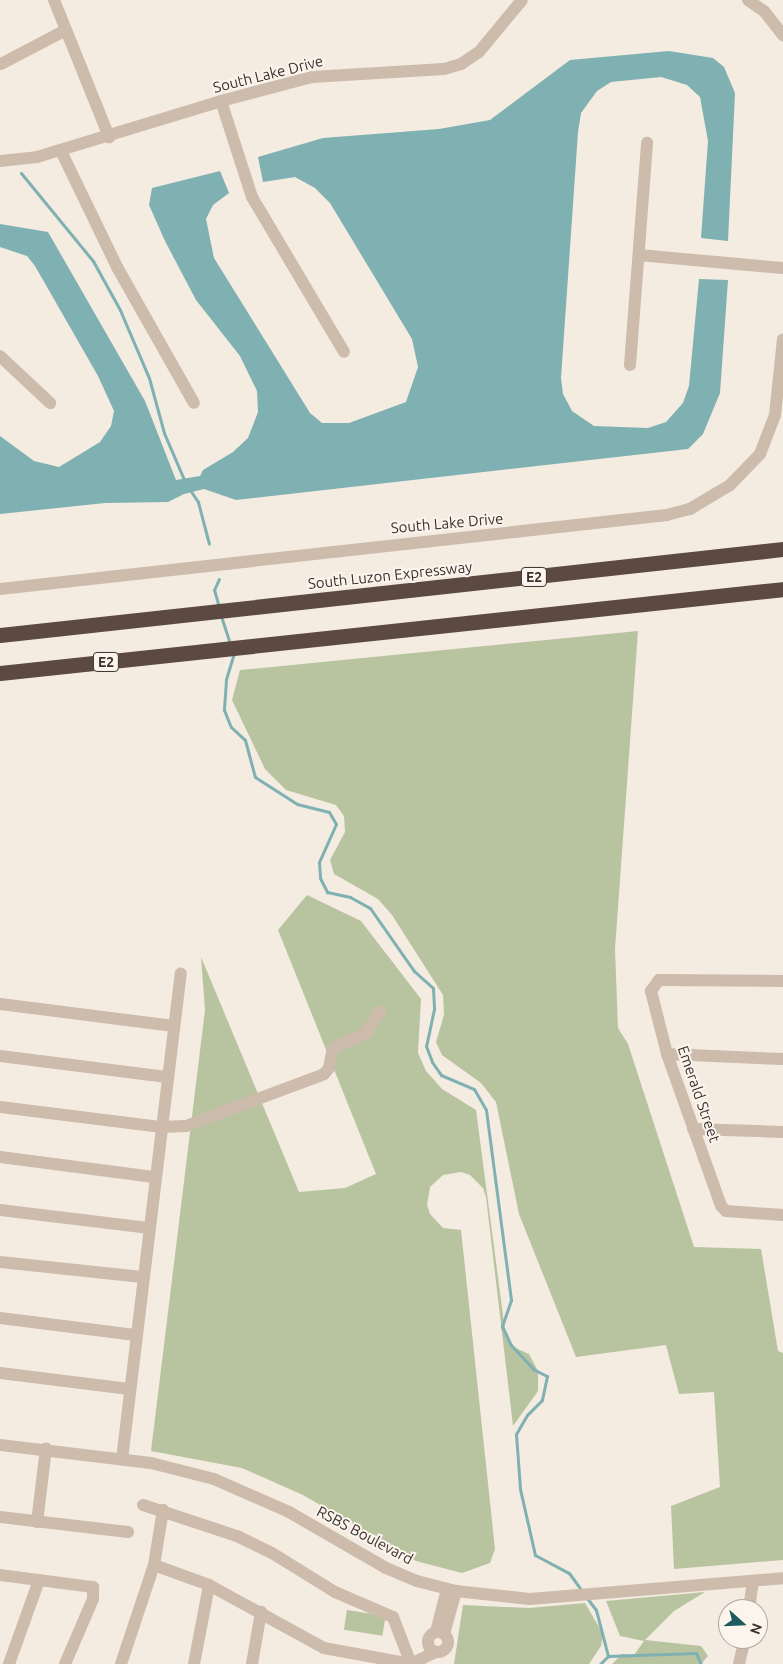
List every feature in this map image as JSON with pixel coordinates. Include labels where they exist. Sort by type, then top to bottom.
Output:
[{"type":"highway","name":"South Luzon Expressway","points":[[0,635],[783,549]]},
{"type":"highway","name":"E2","points":[[0,673],[783,589]]},
{"type":"street","points":[[54,0],[109,138]]},
{"type":"street","name":"South Lake Drive","points":[[0,161],[60,151],[109,138],[221,101],[312,77],[444,69],[461,64],[479,52],[522,0]]},
{"type":"street","points":[[748,0],[764,11],[783,35]]},
{"type":"street","points":[[1,64],[66,30]]},
{"type":"street","points":[[221,101],[252,197],[344,352]]},
{"type":"street","points":[[630,365],[647,143]]},
{"type":"street","points":[[60,151],[126,284],[194,403]]},
{"type":"street","points":[[639,255],[783,268]]},
{"type":"street","name":"South Lake Drive","points":[[0,589],[667,515],[690,509],[730,485],[760,454],[775,415],[783,339]]},
{"type":"street","points":[[0,356],[50,403]]},
{"type":"street","points":[[122,1459],[160,1127],[181,974]]},
{"type":"street","name":"Emerald Street","points":[[783,981],[659,980],[653,984],[651,991],[667,1054],[693,1129],[726,1211],[783,1215]]},
{"type":"street","points":[[0,1004],[174,1026]]},
{"type":"street","points":[[0,1107],[160,1127],[186,1126],[324,1074],[329,1068],[333,1048],[365,1034],[380,1012]]},
{"type":"street","points":[[667,1054],[783,1059]]},
{"type":"street","points":[[0,1056],[167,1076]]},
{"type":"street","points":[[693,1129],[783,1132]]},
{"type":"street","points":[[0,1157],[154,1177]]},
{"type":"street","points":[[0,1210],[148,1228]]},
{"type":"street","points":[[0,1262],[142,1277]]},
{"type":"street","points":[[0,1318],[135,1335]]},
{"type":"street","points":[[0,1373],[129,1389]]},
{"type":"street","name":"RSBS Boulevard","points":[[0,1445],[122,1459],[214,1479],[249,1492],[386,1568],[451,1590],[530,1599],[783,1578]]},
{"type":"street","points":[[38,1522],[46,1449]]},
{"type":"street","points":[[143,1505],[164,1510],[237,1536],[272,1553],[335,1592],[393,1617],[410,1660]]},
{"type":"street","points":[[121,1664],[154,1566],[164,1510]]},
{"type":"street","points":[[0,1517],[128,1532]]},
{"type":"street","points":[[154,1566],[209,1584],[324,1648],[396,1660],[410,1660],[443,1650],[448,1644],[436,1636]]},
{"type":"street","points":[[0,1576],[92,1587],[93,1599],[65,1664]]},
{"type":"street","points":[[9,1664],[38,1580]]},
{"type":"street","points":[[750,1599],[753,1581]]},
{"type":"street","points":[[194,1664],[209,1584]]},
{"type":"street","points":[[436,1652],[430,1648],[436,1636],[451,1590]]},
{"type":"street","points":[[252,1664],[261,1612]]},
{"type":"street","points":[[410,1660],[436,1636]]},
{"type":"street","points":[[739,1664],[743,1649]]},
{"type":"green space","points":[[638,631],[615,949],[618,1028],[628,1044],[694,1247],[761,1249],[778,1351],[783,1353],[783,1560],[674,1569],[671,1506],[720,1487],[714,1392],[679,1394],[666,1345],[576,1357],[519,1214],[496,1102],[481,1083],[442,1055],[436,1042],[444,1015],[443,995],[392,915],[378,899],[334,874],[330,860],[345,832],[344,816],[336,805],[286,790],[265,769],[232,700],[240,670]]},
{"type":"green space","points":[[307,895],[361,921],[421,999],[418,1053],[426,1071],[442,1089],[476,1110],[506,1338],[511,1346],[529,1354],[538,1371],[538,1391],[513,1426],[486,1197],[483,1188],[470,1175],[461,1172],[443,1175],[430,1187],[427,1205],[430,1214],[443,1228],[461,1230],[495,1549],[490,1563],[462,1573],[416,1561],[303,1495],[242,1468],[151,1451],[205,1010],[201,957],[299,1192],[345,1188],[376,1174],[278,930]]},
{"type":"green space","points":[[705,1592],[674,1611],[645,1640],[701,1646],[708,1656],[701,1664],[612,1664],[622,1654],[634,1655],[644,1641],[620,1636],[606,1601]]},
{"type":"green space","points":[[585,1603],[603,1634],[601,1646],[589,1664],[454,1664],[463,1605],[529,1608]]},
{"type":"green space","points":[[347,1610],[386,1616],[382,1636],[344,1630]]},
{"type":"water","points":[[669,51],[713,58],[724,67],[735,93],[728,241],[701,238],[708,141],[700,97],[687,85],[661,77],[611,82],[597,91],[581,113],[578,132],[561,378],[563,394],[572,411],[594,426],[648,428],[666,422],[683,403],[689,386],[699,279],[728,280],[720,393],[703,434],[688,449],[236,500],[204,489],[184,494],[168,502],[105,503],[0,514],[0,436],[34,461],[59,467],[100,442],[111,426],[114,411],[98,376],[35,266],[27,256],[0,247],[0,224],[48,232],[145,401],[176,480],[200,476],[203,470],[233,452],[248,438],[258,412],[257,391],[240,356],[196,300],[165,241],[149,205],[152,188],[220,171],[229,193],[213,205],[206,219],[214,258],[310,413],[322,423],[349,423],[406,402],[418,367],[412,339],[330,203],[315,188],[295,177],[263,182],[258,157],[323,138],[439,129],[490,120],[570,60]]},
{"type":"waterway","points":[[21,173],[93,261],[120,310],[149,378],[164,433],[185,482]]},
{"type":"waterway","points":[[190,490],[198,502],[209,544]]},
{"type":"waterway","points":[[219,579],[214,590],[219,607]]},
{"type":"waterway","points":[[221,616],[230,643]]},
{"type":"waterway","points":[[234,653],[226,680],[224,710],[231,727],[245,740],[255,777],[297,804],[329,812],[336,824],[319,862],[320,878],[327,892],[350,897],[370,908],[414,971],[433,988],[434,1009],[426,1046],[432,1062],[441,1075],[474,1089],[486,1110],[511,1300],[502,1326],[511,1345],[533,1369],[547,1376],[542,1400],[527,1415],[516,1434],[520,1489],[535,1555],[569,1573],[582,1591]]},
{"type":"waterway","points":[[587,1598],[596,1610],[608,1656],[600,1664]]},
{"type":"waterway","points":[[608,1656],[696,1653],[701,1664]]}]
